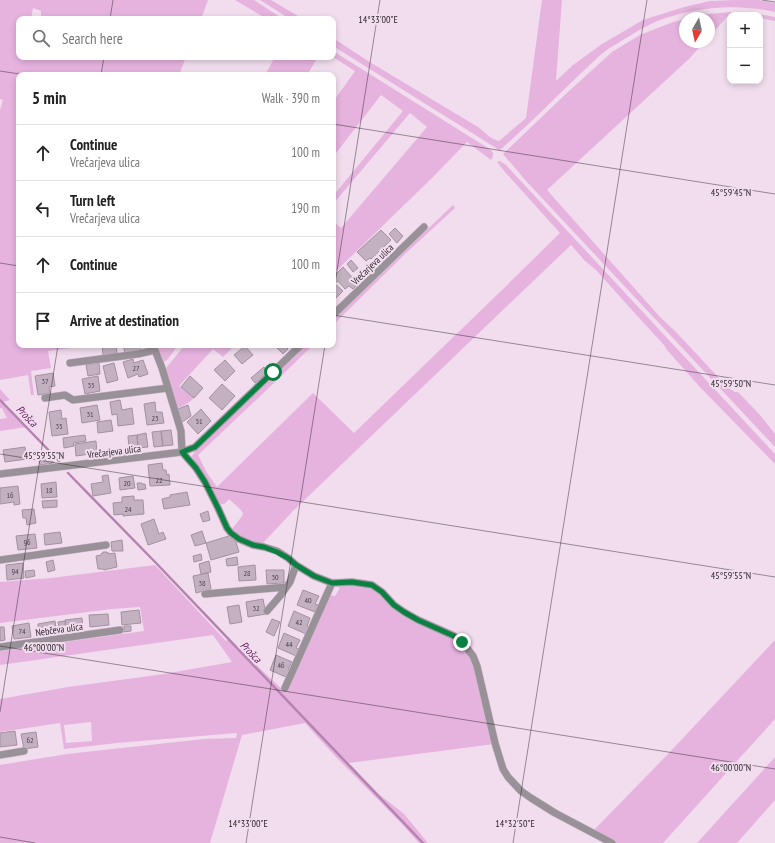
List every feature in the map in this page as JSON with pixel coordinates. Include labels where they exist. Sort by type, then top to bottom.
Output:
[{"type":"street","name":"Vrečarjeva ulica","points":[[336,312],[424,228]]},
{"type":"street","points":[[70,363],[138,354],[154,348],[168,388],[180,431],[182,452],[196,468],[205,482],[227,528],[231,533],[239,539],[253,545],[277,552],[314,576],[332,583],[352,582],[372,585],[404,612],[454,636],[462,642],[473,656],[477,666],[495,742],[503,769],[508,777],[531,798],[555,813],[592,831],[612,843]]},
{"type":"street","name":"Vrečarjeva ulica","points":[[0,474],[182,452],[195,447],[298,348]]},
{"type":"street","points":[[45,398],[65,395],[73,400],[168,388]]},
{"type":"street","points":[[0,560],[106,545]]},
{"type":"street","points":[[267,611],[280,596],[292,578],[296,565]]},
{"type":"street","points":[[285,688],[332,583]]},
{"type":"street","points":[[205,594],[286,587]]},
{"type":"street","name":"Nebčeva ulica","points":[[0,647],[120,630]]},
{"type":"street","points":[[0,755],[24,751]]},
{"type":"shaded area","points":[[0,0],[208,0],[202,16],[41,16],[41,11],[33,8],[32,16],[16,16],[16,60],[185,60],[180,72],[16,72],[16,348],[71,348],[48,351],[51,368],[31,371],[34,395],[31,395],[28,375],[0,380],[0,110],[3,100],[0,99]]},
{"type":"shaded area","points":[[235,0],[254,0],[278,16],[262,16]]},
{"type":"shaded area","points":[[260,0],[271,0],[298,16],[285,16]]},
{"type":"shaded area","points":[[542,0],[562,0],[556,81],[573,65],[602,44],[643,20],[684,7],[710,1],[759,0],[775,3],[775,12],[760,9],[730,7],[714,8],[679,12],[679,14],[647,26],[600,55],[499,151],[336,48],[336,40],[368,61],[478,127],[493,139],[499,141],[526,118]]},
{"type":"shaded area","points":[[727,12],[727,17],[715,30],[715,13]]},
{"type":"shaded area","points":[[763,15],[775,17],[775,21],[763,19]]},
{"type":"shaded area","points":[[679,20],[679,48],[699,48],[690,58],[547,190],[660,317],[730,389],[738,392],[760,415],[775,434],[775,447],[527,182],[503,154],[612,52],[640,35]]},
{"type":"shaded area","points":[[336,53],[491,150],[493,156],[491,160],[467,142],[336,271],[336,224],[341,228],[427,127],[410,113],[336,200],[336,192],[403,111],[381,95],[336,153],[336,98],[355,71],[336,59]]},
{"type":"shaded area","points":[[273,60],[316,60],[309,72],[267,72]]},
{"type":"shaded area","points":[[500,161],[506,165],[775,454],[775,464],[699,386],[596,270],[585,261],[571,245],[294,510],[262,544],[243,538],[232,530],[243,514],[241,510],[229,499],[224,504],[221,504],[218,501],[193,459],[192,456],[197,448],[303,348],[310,348],[198,455],[207,473],[217,487],[313,393],[354,433],[560,233],[497,162]]},
{"type":"shaded area","points":[[453,205],[455,208],[405,254],[336,322],[336,316]]},
{"type":"shaded area","points":[[158,348],[176,348],[168,359],[164,362]]},
{"type":"shaded area","points":[[183,348],[232,348],[223,357],[213,349],[179,386],[194,398],[178,408],[166,368]]},
{"type":"shaded area","points":[[0,389],[10,400],[3,402],[27,427],[0,431],[0,419],[7,418],[2,408],[0,408]]},
{"type":"shaded area","points":[[155,565],[226,641],[229,639],[285,692],[297,670],[329,595],[335,596],[340,588],[336,586],[349,584],[373,587],[392,605],[460,643],[472,660],[494,744],[349,763],[380,795],[404,814],[428,843],[419,843],[305,723],[242,735],[210,843],[0,843],[0,765],[67,754],[204,739],[236,738],[237,733],[64,749],[60,723],[0,732],[0,699],[232,662],[213,635],[0,665],[0,651],[144,631],[140,607],[0,623],[0,582],[51,578]],"holes":[[[91,722],[92,741],[66,743],[64,725]]]},
{"type":"shaded area","points":[[775,640],[775,719],[663,843],[615,843],[594,830],[669,753]]},
{"type":"shaded area","points":[[775,757],[775,800],[737,843],[697,843]]},
{"type":"building","points":[[395,228],[403,236],[397,243],[389,234]]},
{"type":"building","points":[[381,230],[391,240],[371,259],[370,258],[366,261],[357,252]]},
{"type":"building","points":[[351,260],[358,268],[353,272],[347,264]]},
{"type":"building","points":[[343,267],[358,284],[353,289],[349,286],[345,289],[338,281],[336,282],[336,274]]},
{"type":"building","points":[[336,285],[343,291],[336,298]]},
{"type":"building","points":[[102,348],[116,348],[117,353],[103,355]]},
{"type":"building","points":[[124,348],[141,348],[141,350],[125,353]]},
{"type":"building","points":[[243,348],[247,348],[253,355],[242,364],[234,355]]},
{"type":"building","points":[[277,348],[288,349],[283,354]]},
{"type":"building","points":[[133,359],[134,363],[143,360],[148,374],[139,377],[138,374],[128,378],[123,362]]},
{"type":"building","points":[[225,360],[235,371],[225,381],[214,370]]},
{"type":"building","points":[[99,363],[100,374],[88,376],[86,365]]},
{"type":"building","points":[[114,363],[118,380],[107,383],[103,366]]},
{"type":"building","points":[[264,367],[268,372],[255,383],[251,378]]},
{"type":"building","points":[[53,373],[55,386],[49,387],[50,393],[38,395],[35,376]]},
{"type":"building","points":[[98,376],[100,391],[85,394],[82,379]]},
{"type":"building","points":[[190,376],[203,388],[194,398],[181,387]]},
{"type":"building","points":[[222,384],[235,396],[222,410],[209,398]]},
{"type":"building","points":[[120,400],[122,410],[132,408],[134,424],[118,426],[117,414],[112,415],[110,402]]},
{"type":"building","points":[[155,402],[156,412],[162,412],[164,423],[147,425],[144,404]]},
{"type":"building","points":[[97,405],[100,420],[82,423],[80,408]]},
{"type":"building","points":[[188,405],[191,416],[182,422],[178,409]]},
{"type":"building","points":[[201,409],[211,421],[198,434],[187,422]]},
{"type":"building","points":[[61,410],[62,419],[66,418],[68,434],[52,436],[49,412]]},
{"type":"building","points":[[111,420],[113,431],[98,433],[97,422]]},
{"type":"building","points":[[171,430],[173,445],[163,446],[161,431]]},
{"type":"building","points":[[161,431],[163,446],[154,447],[152,432]]},
{"type":"building","points":[[146,433],[148,447],[138,448],[137,435]]},
{"type":"building","points":[[85,435],[86,441],[73,443],[74,446],[64,448],[63,438]]},
{"type":"building","points":[[137,435],[138,448],[129,449],[128,436]]},
{"type":"building","points":[[96,441],[97,453],[76,456],[75,444]]},
{"type":"building","points":[[25,447],[27,459],[5,462],[3,450]]},
{"type":"building","points":[[44,451],[54,463],[40,465],[37,452]]},
{"type":"building","points":[[162,463],[163,470],[166,470],[167,475],[169,474],[170,485],[150,486],[148,465]]},
{"type":"building","points":[[108,475],[111,493],[93,496],[91,484],[103,482],[102,476]]},
{"type":"building","points":[[133,476],[135,488],[120,490],[119,478]]},
{"type":"building","points":[[56,482],[57,497],[42,498],[41,484]]},
{"type":"building","points":[[137,483],[145,484],[146,489],[138,490]]},
{"type":"building","points":[[18,486],[20,504],[14,505],[14,502],[0,504],[0,488]]},
{"type":"building","points":[[187,492],[190,505],[164,509],[162,499],[170,497],[170,495]]},
{"type":"building","points":[[134,496],[134,500],[143,500],[144,514],[123,516],[123,514],[114,515],[113,503],[122,502],[122,497]]},
{"type":"building","points":[[57,500],[57,507],[43,508],[42,501]]},
{"type":"building","points":[[34,509],[36,523],[27,525],[26,518],[23,518],[22,510]]},
{"type":"building","points":[[208,511],[210,520],[203,522],[200,514]]},
{"type":"building","points":[[154,519],[159,534],[163,532],[166,539],[148,545],[141,524]]},
{"type":"building","points":[[202,531],[206,543],[195,546],[191,535]]},
{"type":"building","points":[[60,532],[62,543],[45,545],[44,534]]},
{"type":"building","points":[[35,534],[37,548],[18,550],[16,536]]},
{"type":"building","points":[[229,536],[236,542],[239,552],[211,560],[206,543]]},
{"type":"building","points":[[122,540],[123,551],[112,551],[111,542]]},
{"type":"building","points":[[103,552],[107,552],[109,554],[115,553],[117,567],[104,570],[98,569],[96,556],[101,555]]},
{"type":"building","points":[[201,554],[202,560],[194,562],[193,556]]},
{"type":"building","points":[[237,557],[238,565],[227,566],[226,559]]},
{"type":"building","points":[[53,560],[55,570],[48,572],[46,562]]},
{"type":"building","points":[[209,561],[211,572],[201,574],[199,564]]},
{"type":"building","points":[[23,563],[24,578],[7,580],[6,565]]},
{"type":"building","points":[[255,565],[256,580],[239,581],[238,567]]},
{"type":"building","points":[[34,570],[35,576],[26,578],[25,571]]},
{"type":"building","points":[[266,570],[284,570],[284,583],[267,584]]},
{"type":"building","points":[[208,573],[211,589],[196,593],[193,576]]},
{"type":"building","points":[[303,590],[319,596],[315,604],[318,605],[315,612],[297,605]]},
{"type":"building","points":[[263,599],[266,614],[248,617],[246,602]]},
{"type":"building","points":[[239,605],[242,622],[230,624],[227,607]]},
{"type":"building","points":[[139,610],[141,623],[122,625],[121,612]]},
{"type":"building","points":[[294,611],[310,618],[307,626],[309,627],[306,634],[288,626]]},
{"type":"building","points":[[108,614],[109,625],[90,627],[89,615]]},
{"type":"building","points":[[82,618],[83,631],[67,633],[65,620]]},
{"type":"building","points":[[272,619],[280,622],[274,636],[266,632]]},
{"type":"building","points":[[55,621],[57,634],[39,636],[38,624]]},
{"type":"building","points":[[65,621],[66,631],[60,632],[58,622]]},
{"type":"building","points":[[29,623],[31,637],[14,639],[12,626]]},
{"type":"building","points":[[124,626],[131,626],[131,631],[124,632]]},
{"type":"building","points":[[0,627],[4,627],[5,640],[0,641]]},
{"type":"building","points":[[284,633],[300,640],[296,648],[299,649],[296,656],[278,648]]},
{"type":"building","points":[[276,655],[292,662],[288,669],[291,670],[288,678],[270,670]]},
{"type":"building","points":[[15,731],[17,745],[0,747],[0,733]]},
{"type":"building","points":[[36,732],[38,747],[24,749],[21,734]]},
{"type":"waterway","name":"Prošca","points":[[0,400],[59,461]]},
{"type":"waterway","name":"Prošca","points":[[68,473],[157,564],[423,843]]},
{"type":"route","points":[[273,372],[195,447],[182,452],[196,468],[205,482],[227,528],[239,539],[277,552],[314,576],[332,583],[352,582],[372,585],[404,612],[454,636],[462,642]]}]
